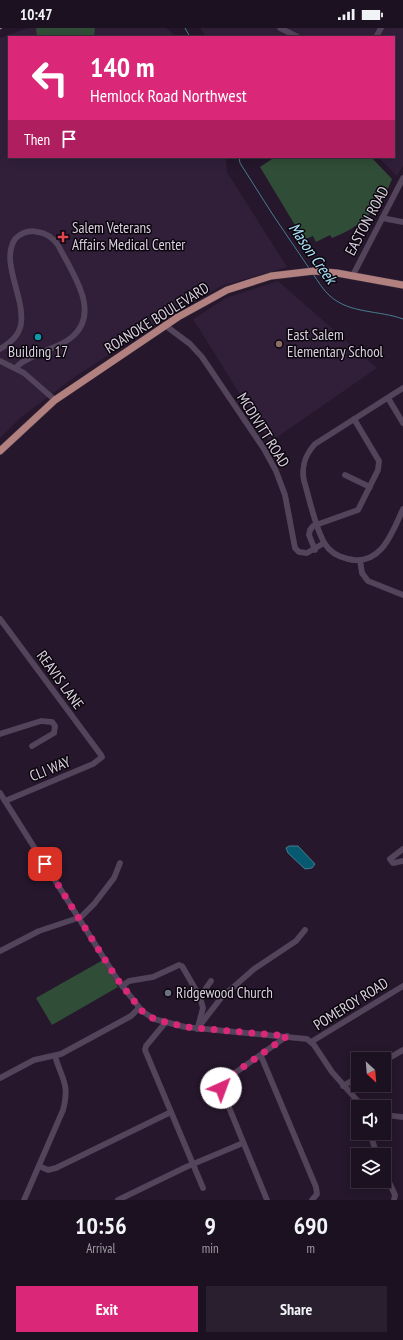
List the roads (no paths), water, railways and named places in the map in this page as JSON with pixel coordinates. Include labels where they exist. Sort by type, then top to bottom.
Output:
[{"type":"main road","name":"ROANOKE BOULEVARD","points":[[0,451],[55,400],[200,304],[232,288],[271,276],[314,271],[353,275],[403,285]]},
{"type":"street","points":[[280,28],[296,36]]},
{"type":"street","name":"EASTON ROAD","points":[[353,275],[403,178]]},
{"type":"street","points":[[382,218],[403,222]]},
{"type":"street","points":[[0,349],[14,339],[21,322],[21,312],[6,266],[7,250],[12,241],[20,235],[31,231],[42,232],[52,238],[58,245],[83,298],[84,317],[80,328],[72,337],[25,361],[16,368]]},
{"type":"street","name":"MCDIVITT ROAD","points":[[166,326],[190,344],[202,358],[264,449],[276,471],[285,495],[295,548],[303,553],[309,553],[315,550]]},
{"type":"street","points":[[0,361],[16,368],[38,383],[55,400]]},
{"type":"street","name":"MCDIVITT ROAD","points":[[324,543],[303,476],[305,459],[315,444],[403,388]]},
{"type":"street","points":[[388,398],[403,423]]},
{"type":"street","points":[[354,420],[376,453],[379,461],[378,470],[358,510],[318,525],[310,530],[309,535],[315,550],[324,543],[337,555],[349,559],[360,560],[373,556],[383,548],[401,517],[403,509]]},
{"type":"street","points":[[345,475],[370,487]]},
{"type":"street","points":[[360,560],[362,573],[368,581],[403,595]]},
{"type":"street","name":"REAVIS LANE","points":[[0,619],[102,756]]},
{"type":"street","points":[[0,734],[41,721],[52,722],[55,726],[54,733],[32,746]]},
{"type":"street","name":"CLI WAY","points":[[2,797],[93,764],[102,756]]},
{"type":"street","points":[[2,797],[122,986],[139,1008],[148,1015],[165,1022],[197,1029],[303,1037],[312,1042],[343,1086],[355,1100]]},
{"type":"street","points":[[403,849],[390,859],[393,863],[403,861]]},
{"type":"street","points":[[0,951],[39,931],[80,918],[86,914],[114,878],[120,863]]},
{"type":"street","points":[[197,1029],[221,998],[254,969],[296,941],[305,930]]},
{"type":"street","points":[[122,986],[129,981],[153,978],[179,965],[182,966],[200,997],[203,1008],[197,1029]]},
{"type":"street","points":[[200,997],[211,981]]},
{"type":"street","name":"POMEROY ROAD","points":[[312,1042],[403,986]]},
{"type":"street","points":[[0,1078],[34,1060],[55,1056],[127,1019],[139,1008]]},
{"type":"street","points":[[165,1022],[146,1046],[145,1050],[204,1188]]},
{"type":"street","points":[[267,1200],[222,1091],[222,1084],[225,1080],[261,1056],[287,1036]]},
{"type":"street","points":[[391,1057],[403,1050]]},
{"type":"street","points":[[24,1200],[63,1110],[67,1095],[66,1086],[55,1056]]},
{"type":"street","points":[[261,1056],[316,1187],[317,1194],[312,1200]]},
{"type":"street","points":[[343,1086],[351,1081]]},
{"type":"street","points":[[38,1166],[48,1170],[56,1168],[171,1112]]},
{"type":"street","points":[[391,1115],[403,1116]]},
{"type":"street","points":[[118,1200],[193,1164],[243,1143]]},
{"type":"street","points":[[391,1187],[395,1195],[394,1200]]},
{"type":"water","points":[[289,846],[298,846],[315,864],[312,868],[305,869],[288,853],[286,848]]},
{"type":"waterway","name":"Mason Creek","points":[[185,28],[189,36]]},
{"type":"waterway","name":"Mason Creek","points":[[239,158],[240,163],[273,215],[309,268]]},
{"type":"waterway","name":"Mason Creek","points":[[313,274],[325,291],[338,302],[356,309],[403,319]]},
{"type":"place","name":"Salem Veterans Affairs Medical Center","points":[[63,237]]},
{"type":"place","name":"Building 17","points":[[38,337]]},
{"type":"place","name":"East Salem Elementary School","points":[[279,344]]},
{"type":"place","name":"Ridgewood Church","points":[[168,993]]}]
